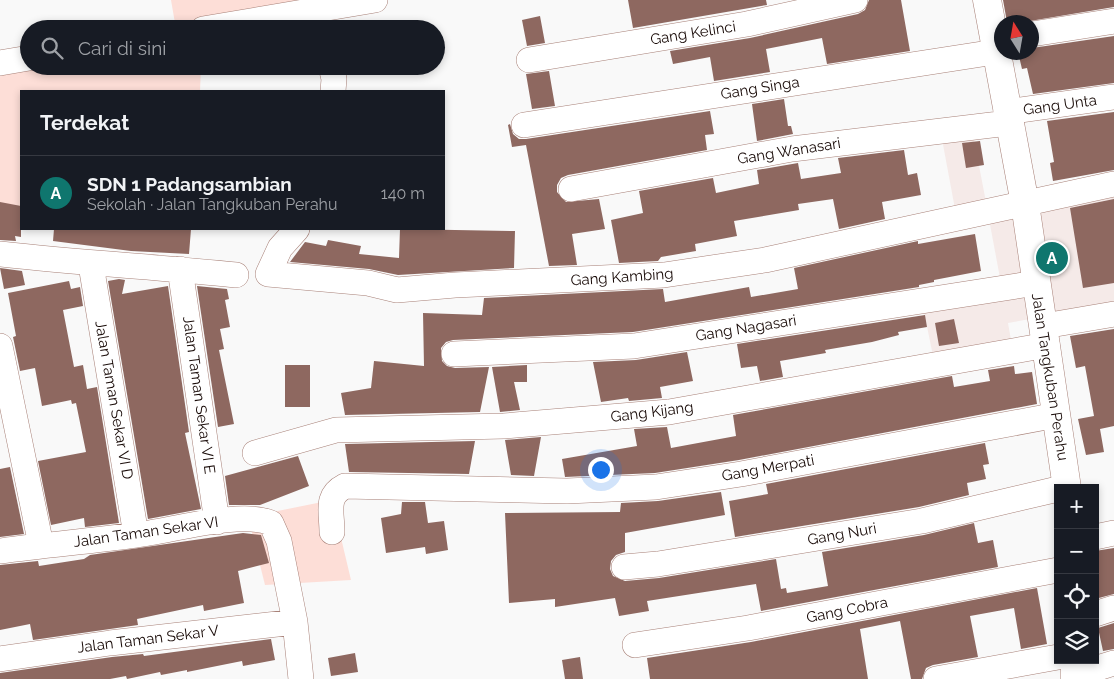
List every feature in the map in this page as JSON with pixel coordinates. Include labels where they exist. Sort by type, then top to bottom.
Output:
[{"type":"street","points":[[319,19],[375,0]]},
{"type":"street","name":"Gang Kelinci","points":[[529,60],[747,24],[855,0]]},
{"type":"street","name":"Jalan Tangkuban Perahu","points":[[987,0],[994,31]]},
{"type":"street","points":[[1039,33],[1114,21]]},
{"type":"street","name":"Gang Singa","points":[[524,125],[994,45]]},
{"type":"street","points":[[0,63],[20,60]]},
{"type":"street","name":"Jalan Tangkuban Perahu","points":[[999,60],[1007,118],[1025,204],[1057,415],[1064,484]]},
{"type":"street","points":[[332,90],[333,75]]},
{"type":"street","name":"Gang Unta","points":[[1007,118],[1114,97]]},
{"type":"street","name":"Gang Wanasari","points":[[571,189],[792,149],[1007,118]]},
{"type":"street","points":[[1025,204],[1114,184]]},
{"type":"street","name":"Gang Kambing","points":[[296,230],[280,248],[268,274],[368,283],[397,290],[455,285],[664,276],[765,260],[1025,204]]},
{"type":"street","points":[[0,254],[91,264],[180,269],[236,275]]},
{"type":"street","name":"Jalan Taman Sekar VI D","points":[[91,264],[136,535]]},
{"type":"street","name":"Jalan Taman Sekar VI E","points":[[180,269],[217,522]]},
{"type":"street","name":"Gang Nagasari","points":[[454,354],[634,346],[1036,283]]},
{"type":"street","name":"Gang Kijang","points":[[255,453],[336,430],[504,426],[669,412],[1045,336],[1114,314]]},
{"type":"street","points":[[0,346],[40,545]]},
{"type":"street","name":"Gang Merpati","points":[[332,532],[331,497],[336,491],[346,486],[567,491],[656,487],[741,474],[1057,415]]},
{"type":"street","name":"Gang Nuri","points":[[624,567],[764,548],[922,521],[1054,490]]},
{"type":"street","name":"Jalan Taman Sekar VI","points":[[0,551],[136,535],[217,522],[262,519],[271,523],[279,541],[295,622]]},
{"type":"street","points":[[1099,536],[1114,533]]},
{"type":"street","name":"Gang Cobra","points":[[635,645],[748,628],[1054,571]]},
{"type":"street","points":[[1099,613],[1114,608]]},
{"type":"street","points":[[295,622],[301,679]]},
{"type":"street","name":"Jalan Taman Sekar V","points":[[0,659],[110,643],[295,622]]},
{"type":"street","points":[[936,679],[1114,663]]},
{"type":"shaded area","points":[[171,0],[299,0],[302,15],[268,20],[174,20]]},
{"type":"shaded area","points":[[0,56],[20,63],[20,75],[201,75],[200,90],[20,90],[20,208],[0,207]]},
{"type":"shaded area","points":[[970,119],[986,202],[1114,180],[1114,304],[1008,323],[1011,340],[933,356],[920,292],[1000,278],[986,203],[955,209],[939,123]]},
{"type":"shaded area","points":[[332,500],[351,580],[265,585],[248,517]]},
{"type":"building","points":[[628,0],[766,0],[767,5],[633,28]]},
{"type":"building","points":[[869,0],[901,0],[910,51],[827,64],[822,38],[766,49],[770,72],[714,81],[710,57],[673,64],[670,51],[750,38],[858,14],[865,10]]},
{"type":"building","points":[[1003,0],[1114,0],[1114,7],[1039,20],[1039,15],[1006,15]]},
{"type":"building","points":[[540,16],[545,43],[527,46],[522,20]]},
{"type":"building","points":[[1114,36],[1114,83],[1033,94],[1027,68],[1022,69],[1020,60],[1039,60],[1039,47]]},
{"type":"building","points":[[549,71],[555,106],[532,109],[526,74]]},
{"type":"building","points":[[784,99],[788,126],[791,126],[793,134],[757,141],[752,104]]},
{"type":"building","points":[[710,111],[714,134],[705,135],[707,150],[568,175],[561,178],[557,185],[557,192],[566,202],[599,199],[605,229],[572,234],[577,265],[549,266],[526,145],[512,147],[508,125],[510,124],[513,134],[519,139],[526,139]]},
{"type":"building","points":[[1114,112],[1114,170],[1053,181],[1050,163],[1054,162],[1047,121]]},
{"type":"building","points":[[980,141],[984,165],[966,168],[962,143]]},
{"type":"building","points":[[904,150],[908,175],[917,173],[921,195],[882,202],[885,219],[839,229],[833,199],[798,204],[799,210],[734,221],[737,236],[695,244],[696,251],[661,257],[658,261],[619,263],[611,220],[643,213],[639,191],[713,178],[716,193],[759,184],[757,170],[798,163],[801,179],[841,173],[838,158]]},
{"type":"building","points":[[1114,199],[1114,283],[1083,288],[1070,208]]},
{"type":"building","points":[[0,202],[20,206],[21,237],[15,236],[16,241],[0,240]]},
{"type":"building","points":[[54,230],[191,230],[189,254],[131,251],[53,241]]},
{"type":"building","points":[[400,230],[515,231],[514,268],[398,275],[369,269],[290,262],[305,242],[326,246],[328,240],[361,246],[359,254],[399,258]]},
{"type":"building","points":[[975,234],[981,271],[934,280],[934,282],[919,285],[919,287],[633,332],[453,340],[446,342],[441,348],[442,361],[447,366],[455,368],[489,367],[480,412],[345,415],[341,393],[371,388],[374,361],[424,366],[423,313],[482,315],[484,298],[663,289],[665,302],[749,287],[751,297],[798,289],[794,268],[918,241],[918,244]]},
{"type":"building","points":[[0,268],[22,271],[25,285],[4,289]]},
{"type":"building","points":[[125,280],[122,294],[168,286],[189,432],[185,433],[201,509],[148,519],[108,281]]},
{"type":"building","points":[[69,281],[71,289],[80,287],[83,306],[63,310],[74,367],[83,365],[87,389],[97,387],[119,523],[85,527],[84,518],[51,525],[38,461],[86,452],[76,403],[72,404],[71,400],[42,406],[35,368],[20,371],[13,337],[16,336],[8,293]]},
{"type":"building","points":[[197,286],[227,289],[229,299],[225,300],[230,327],[220,329],[224,349],[219,350],[234,424],[218,427]]},
{"type":"building","points":[[925,315],[927,327],[898,332],[899,335],[872,342],[825,350],[826,353],[780,361],[783,377],[760,381],[757,366],[741,368],[737,344]]},
{"type":"building","points":[[954,319],[959,343],[939,346],[935,323]]},
{"type":"building","points":[[1114,329],[1114,426],[1100,429],[1104,452],[1086,455],[1078,419],[1094,416],[1085,366],[1076,368],[1070,336]]},
{"type":"building","points":[[687,352],[693,381],[660,387],[662,398],[629,401],[628,398],[601,402],[593,362],[636,360]]},
{"type":"building","points":[[285,365],[310,365],[310,407],[285,407]]},
{"type":"building","points":[[527,365],[527,382],[514,382],[520,410],[500,412],[492,367]]},
{"type":"building","points":[[1014,366],[1015,374],[1032,372],[1037,404],[739,460],[655,473],[565,477],[562,459],[637,446],[634,429],[667,427],[671,448],[736,436],[733,415],[952,376],[954,387],[990,381],[988,370]]},
{"type":"building","points":[[541,437],[534,476],[511,475],[505,440]]},
{"type":"building","points":[[475,441],[469,474],[349,472],[345,444]]},
{"type":"building","points":[[985,443],[989,464],[983,465],[986,479],[967,483],[969,495],[919,507],[735,537],[729,501],[768,494],[766,484]]},
{"type":"building","points":[[298,456],[309,486],[260,505],[229,505],[225,476]]},
{"type":"building","points":[[10,467],[24,534],[0,537],[0,469]]},
{"type":"building","points":[[721,492],[725,515],[625,533],[625,552],[616,555],[611,561],[610,569],[613,576],[625,581],[659,578],[776,559],[781,589],[786,588],[787,593],[828,586],[822,552],[924,535],[974,523],[978,543],[993,540],[998,567],[761,611],[756,584],[647,601],[649,611],[619,616],[615,598],[555,607],[555,599],[509,603],[505,513],[620,512],[621,503],[658,501]]},
{"type":"building","points":[[402,502],[425,502],[428,523],[444,521],[448,550],[426,554],[425,547],[386,553],[381,518],[401,514]]},
{"type":"building","points":[[243,533],[261,535],[269,563],[238,571],[244,603],[204,611],[203,605],[137,619],[138,625],[33,640],[30,624],[0,630],[0,565],[38,561],[39,566],[84,559],[90,555]]},
{"type":"building","points":[[1114,548],[1114,594],[1099,598],[1099,572],[1099,550]]},
{"type":"building","points":[[1037,588],[1047,644],[1021,649],[1014,608],[970,616],[978,657],[933,665],[926,668],[922,679],[911,679],[900,621],[860,629],[868,679],[650,679],[647,658],[751,642]]},
{"type":"building","points":[[1114,623],[1114,649],[1103,651],[1099,628]]},
{"type":"building","points":[[271,639],[275,660],[243,666],[242,661],[187,672],[187,670],[161,675],[160,672],[127,679],[126,676],[110,679],[0,679],[0,673],[112,657],[143,654],[144,656]]},
{"type":"building","points":[[355,653],[358,672],[331,676],[328,658]]},
{"type":"building","points":[[580,657],[583,679],[565,679],[562,660]]},
{"type":"place","name":"SDN 1 Padangsambian","points":[[1052,258]]}]
